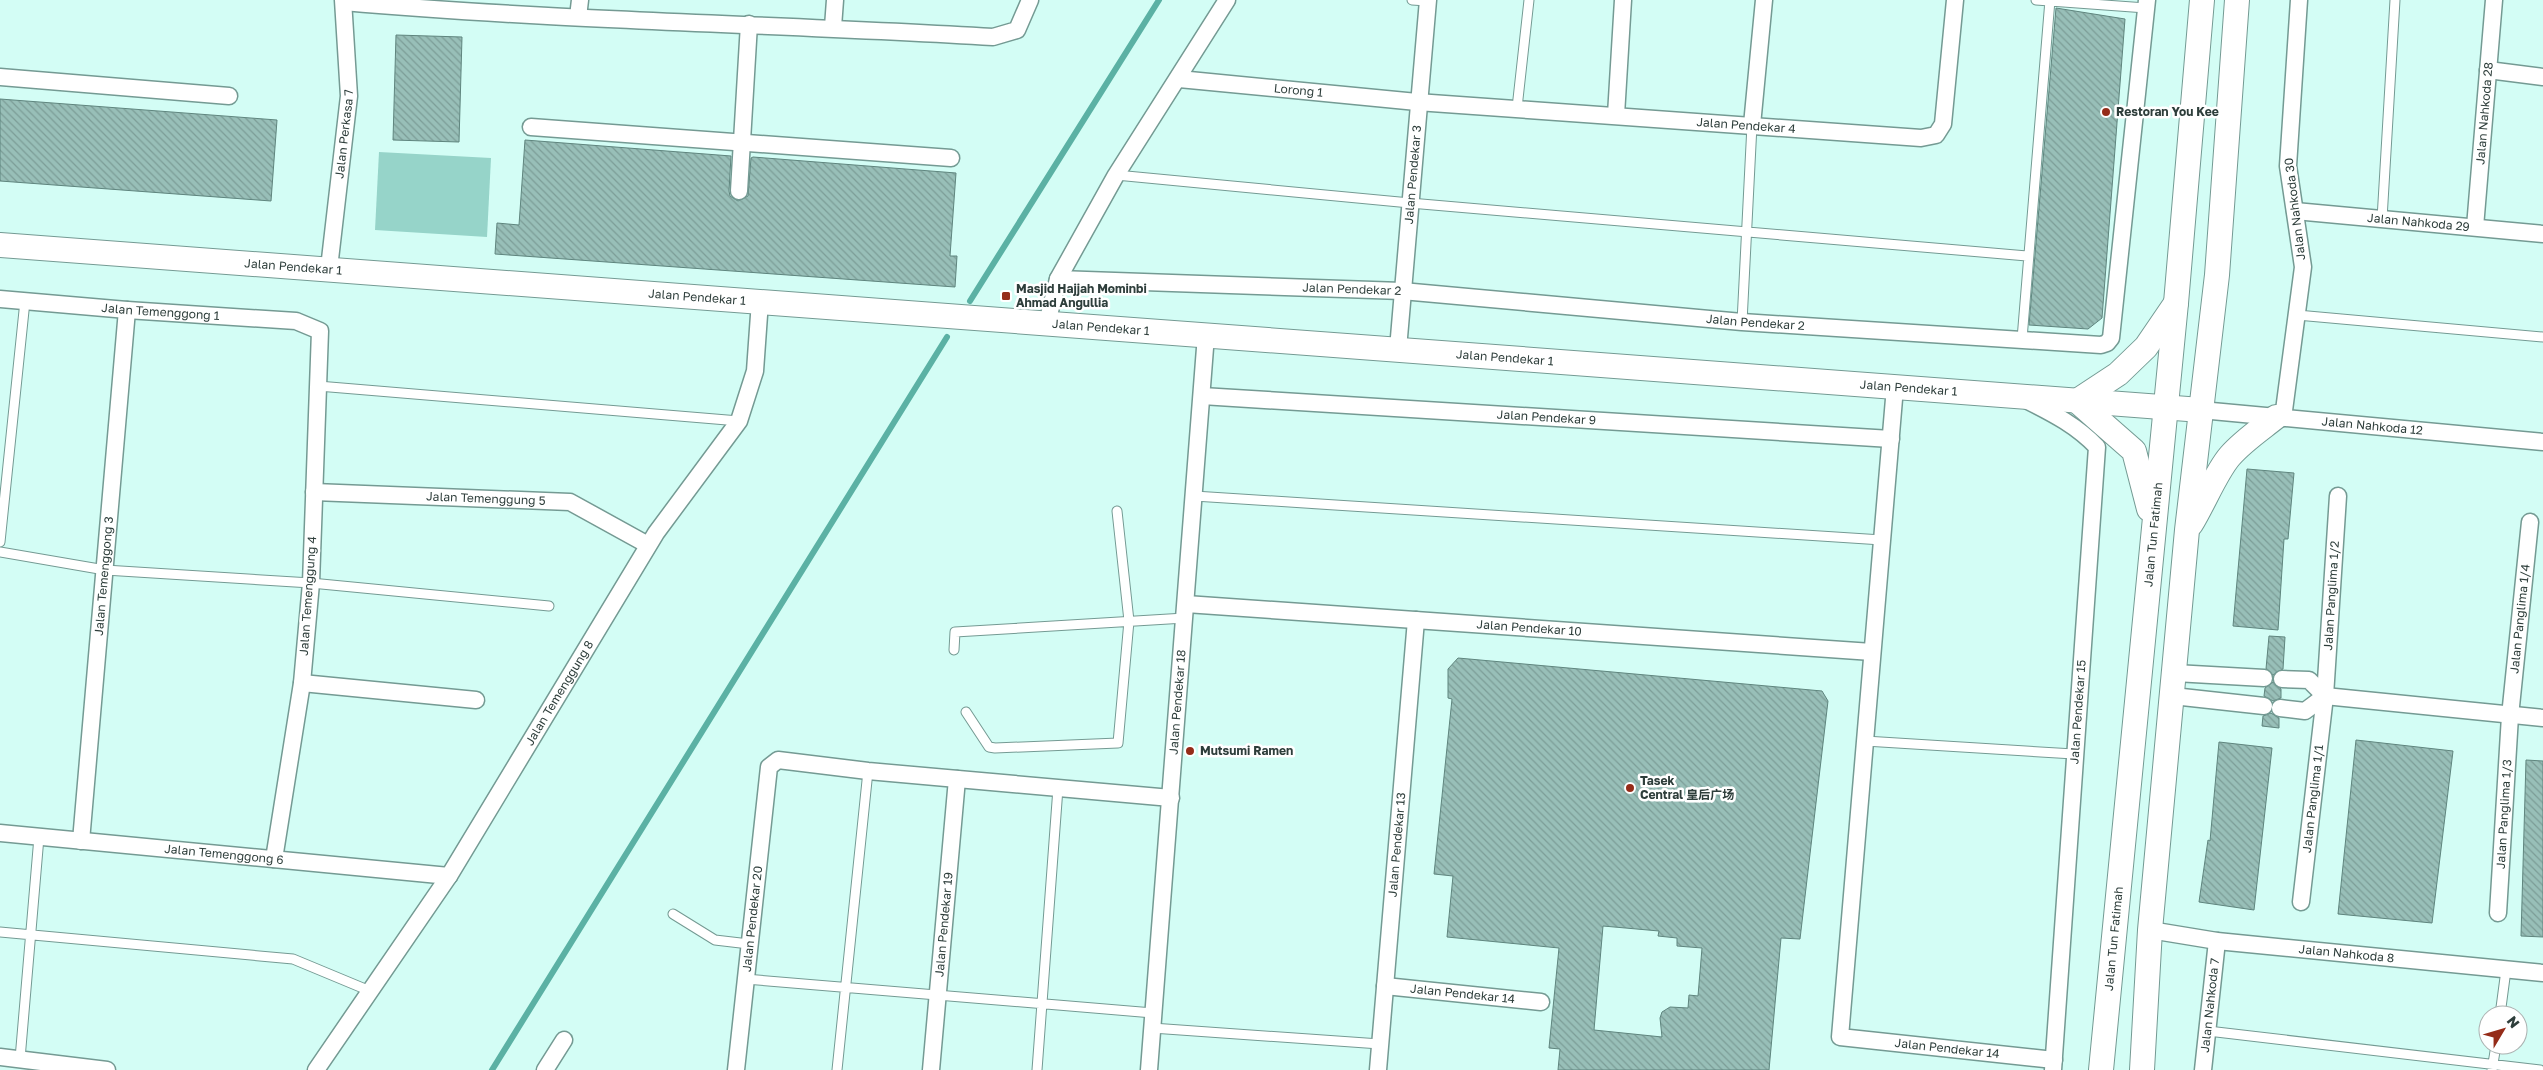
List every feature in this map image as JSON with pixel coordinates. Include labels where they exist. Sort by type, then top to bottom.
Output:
[{"type":"main road","name":"Jalan Tun Fatimah","points":[[2101,1070],[2176,303],[2202,0]]},
{"type":"main road","points":[[2142,1070],[2150,930],[2187,530],[2217,275],[2237,0]]},
{"type":"main road","name":"Jalan Pendekar 1","points":[[0,245],[329,268],[2201,410]]},
{"type":"main road","points":[[2153,528],[2134,451],[2077,401],[2118,374],[2146,347],[2176,303]]},
{"type":"main road","points":[[2187,530],[2207,499],[2221,468],[2231,455],[2279,417]]},
{"type":"main road","points":[[2129,783],[2144,770],[2150,687],[2155,678],[2162,674],[2174,685]]},
{"type":"street","points":[[578,17],[580,0]]},
{"type":"street","points":[[833,27],[835,0]]},
{"type":"street","points":[[343,1],[454,6],[578,17],[833,27],[993,37],[1017,30],[1030,0]]},
{"type":"street","points":[[1048,323],[1058,279],[1116,175],[1179,79],[1227,0]]},
{"type":"street","name":"Jalan Pendekar 3","points":[[1398,349],[1418,102],[1422,0]]},
{"type":"street","points":[[1616,115],[1623,0]]},
{"type":"street","points":[[1752,126],[1764,0]]},
{"type":"street","name":"Jalan Pendekar 4","points":[[1418,102],[1921,138],[1936,135],[1943,124],[1955,0]]},
{"type":"street","name":"Jalan Nahkoda 30","points":[[2279,417],[2297,315],[2302,267],[2288,166],[2299,0]]},
{"type":"street","name":"Jalan Nahkoda 28","points":[[2475,227],[2494,0]]},
{"type":"street","name":"Jalan Perkasa 7","points":[[329,268],[349,96],[343,1]]},
{"type":"street","name":"Jalan Pendekar 2","points":[[1058,279],[1402,291],[1742,322],[2102,345],[2111,338],[2147,4]]},
{"type":"street","points":[[739,191],[749,24]]},
{"type":"street","points":[[2488,70],[2543,77]]},
{"type":"street","points":[[0,77],[229,96]]},
{"type":"street","name":"Lorong 1","points":[[1179,79],[1418,102]]},
{"type":"street","points":[[531,127],[951,158]]},
{"type":"street","name":"Jalan Nahkoda 29","points":[[2295,211],[2543,234]]},
{"type":"street","name":"Jalan Temenggong 1","points":[[0,299],[127,310],[296,321],[320,331]]},
{"type":"street","name":"Jalan Temenggung 8","points":[[316,1070],[448,876],[648,545],[739,421],[755,371],[760,301]]},
{"type":"street","name":"Jalan Temenggong 3","points":[[81,841],[127,310]]},
{"type":"street","name":"Jalan Temenggung 4","points":[[274,859],[302,683],[311,583],[320,331]]},
{"type":"street","name":"Jalan Pendekar 18","points":[[1149,1070],[1206,335]]},
{"type":"street","points":[[1865,741],[1895,387]]},
{"type":"street","name":"Jalan Pendekar 9","points":[[1202,396],[1891,439]]},
{"type":"street","name":"Jalan Pendekar 15","points":[[2019,396],[2061,418],[2085,434],[2097,447],[2053,1065]]},
{"type":"street","name":"Jalan Nahkoda 12","points":[[2201,410],[2543,442]]},
{"type":"street","name":"Jalan Temenggung 5","points":[[314,492],[570,502],[648,545]]},
{"type":"street","name":"Jalan Panglima 1/2","points":[[2325,696],[2338,496]]},
{"type":"street","name":"Jalan Panglima 1/4","points":[[2510,716],[2530,522]]},
{"type":"street","name":"Jalan Pendekar 10","points":[[1186,611],[1416,620],[1872,652]]},
{"type":"street","name":"Jalan Pendekar 13","points":[[1378,1070],[1416,620]]},
{"type":"street","points":[[2174,685],[2264,678]]},
{"type":"street","points":[[2282,679],[2309,680],[2325,696],[2543,718]]},
{"type":"street","points":[[302,683],[476,700]]},
{"type":"street","points":[[2174,685],[2264,706]]},
{"type":"street","points":[[2280,708],[2305,710],[2325,696]]},
{"type":"street","name":"Jalan Panglima 1/1","points":[[2301,902],[2325,696]]},
{"type":"street","name":"Jalan Panglima 1/3","points":[[2498,913],[2510,716]]},
{"type":"street","name":"Jalan Pendekar 14","points":[[1865,741],[1840,1037],[2053,1065]]},
{"type":"street","name":"Jalan Pendekar 20","points":[[736,1070],[769,766],[778,760],[868,772]]},
{"type":"street","points":[[868,772],[1171,798]]},
{"type":"street","name":"Jalan Pendekar 19","points":[[931,1070],[956,779]]},
{"type":"street","name":"Jalan Temenggong 6","points":[[0,833],[448,876]]},
{"type":"street","name":"Jalan Nahkoda 8","points":[[2150,930],[2217,941],[2543,973]]},
{"type":"street","name":"Jalan Nahkoda 7","points":[[2203,1070],[2217,941]]},
{"type":"street","name":"Jalan Pendekar 14","points":[[1384,986],[1541,1002]]},
{"type":"street","points":[[545,1070],[564,1040]]},
{"type":"street","points":[[0,1057],[107,1070]]},
{"type":"lane","points":[[1517,108],[1528,0]]},
{"type":"lane","points":[[2036,0],[2147,4]]},
{"type":"lane","points":[[2382,219],[2395,0]]},
{"type":"lane","points":[[2022,340],[2027,256],[2050,1]]},
{"type":"lane","points":[[1742,322],[1752,126]]},
{"type":"lane","points":[[1116,175],[1410,203],[2027,256]]},
{"type":"lane","points":[[0,542],[25,301]]},
{"type":"lane","points":[[2297,315],[2543,337]]},
{"type":"lane","points":[[318,386],[739,421]]},
{"type":"lane","points":[[1194,496],[1882,540]]},
{"type":"lane","points":[[966,712],[989,747],[1117,744],[1119,741],[1129,622],[1117,511]]},
{"type":"lane","points":[[0,552],[105,570],[311,583],[550,606]]},
{"type":"lane","points":[[954,650],[955,632],[1129,622],[1186,611]]},
{"type":"lane","points":[[1865,741],[2074,754]]},
{"type":"lane","points":[[837,1070],[868,772]]},
{"type":"lane","points":[[1036,1070],[1043,1003],[1058,788]]},
{"type":"lane","points":[[20,1059],[39,837]]},
{"type":"lane","points":[[673,914],[714,940],[749,944]]},
{"type":"lane","points":[[0,932],[293,959],[370,991]]},
{"type":"lane","points":[[2501,1005],[2506,970]]},
{"type":"lane","points":[[745,979],[1043,1003],[1153,1020],[1380,1044]]},
{"type":"lane","points":[[2208,1031],[2493,1068],[2540,1070]]},
{"type":"lane","points":[[2493,1068],[2495,1055]]},
{"type":"green space","points":[[379,152],[491,158],[487,237],[375,230]]},
{"type":"building","points":[[2056,8],[2125,19],[2102,318],[2088,329],[2029,325]]},
{"type":"building","points":[[396,35],[462,37],[459,142],[393,140]]},
{"type":"building","points":[[0,99],[277,120],[271,201],[0,181]]},
{"type":"building","points":[[525,140],[731,156],[729,191],[730,196],[738,201],[748,196],[751,158],[753,157],[956,173],[950,256],[957,256],[955,287],[495,254],[497,223],[519,225]]},
{"type":"building","points":[[2247,469],[2294,473],[2288,539],[2284,539],[2278,630],[2233,626]]},
{"type":"building","points":[[2269,636],[2285,637],[2283,669],[2273,675],[2266,669]]},
{"type":"building","name":"Tasek Central 皇后广场","points":[[1458,658],[1822,691],[1828,701],[1800,939],[1781,938],[1769,1070],[1558,1070],[1560,1049],[1549,1048],[1559,948],[1447,937],[1453,876],[1434,874],[1452,699],[1448,698],[1448,669]],"holes":[[[1603,926],[1659,931],[1658,936],[1677,938],[1677,946],[1702,948],[1698,996],[1689,995],[1688,1008],[1670,1007],[1662,1012],[1660,1018],[1662,1037],[1594,1030]]]},
{"type":"building","points":[[2273,682],[2281,689],[2281,698],[2273,701],[2264,696],[2265,688]]},
{"type":"building","points":[[2271,713],[2279,718],[2279,728],[2262,726],[2263,716]]},
{"type":"building","points":[[2356,740],[2453,751],[2432,923],[2338,914]]},
{"type":"building","points":[[2219,742],[2272,748],[2254,910],[2199,902],[2208,840],[2210,841]]},
{"type":"building","points":[[2526,760],[2543,761],[2543,937],[2521,936]]},
{"type":"waterway","points":[[970,301],[1159,0]]},
{"type":"waterway","points":[[492,1070],[947,337]]},
{"type":"place","name":"Restoran You Kee","points":[[2106,112]]},
{"type":"place","name":"Masjid Hajjah Mominbi Ahmad Angullia","points":[[1006,296]]},
{"type":"place","name":"Mutsumi Ramen","points":[[1190,751]]},
{"type":"place","name":"Tasek Central 皇后广场","points":[[1630,788]]}]
